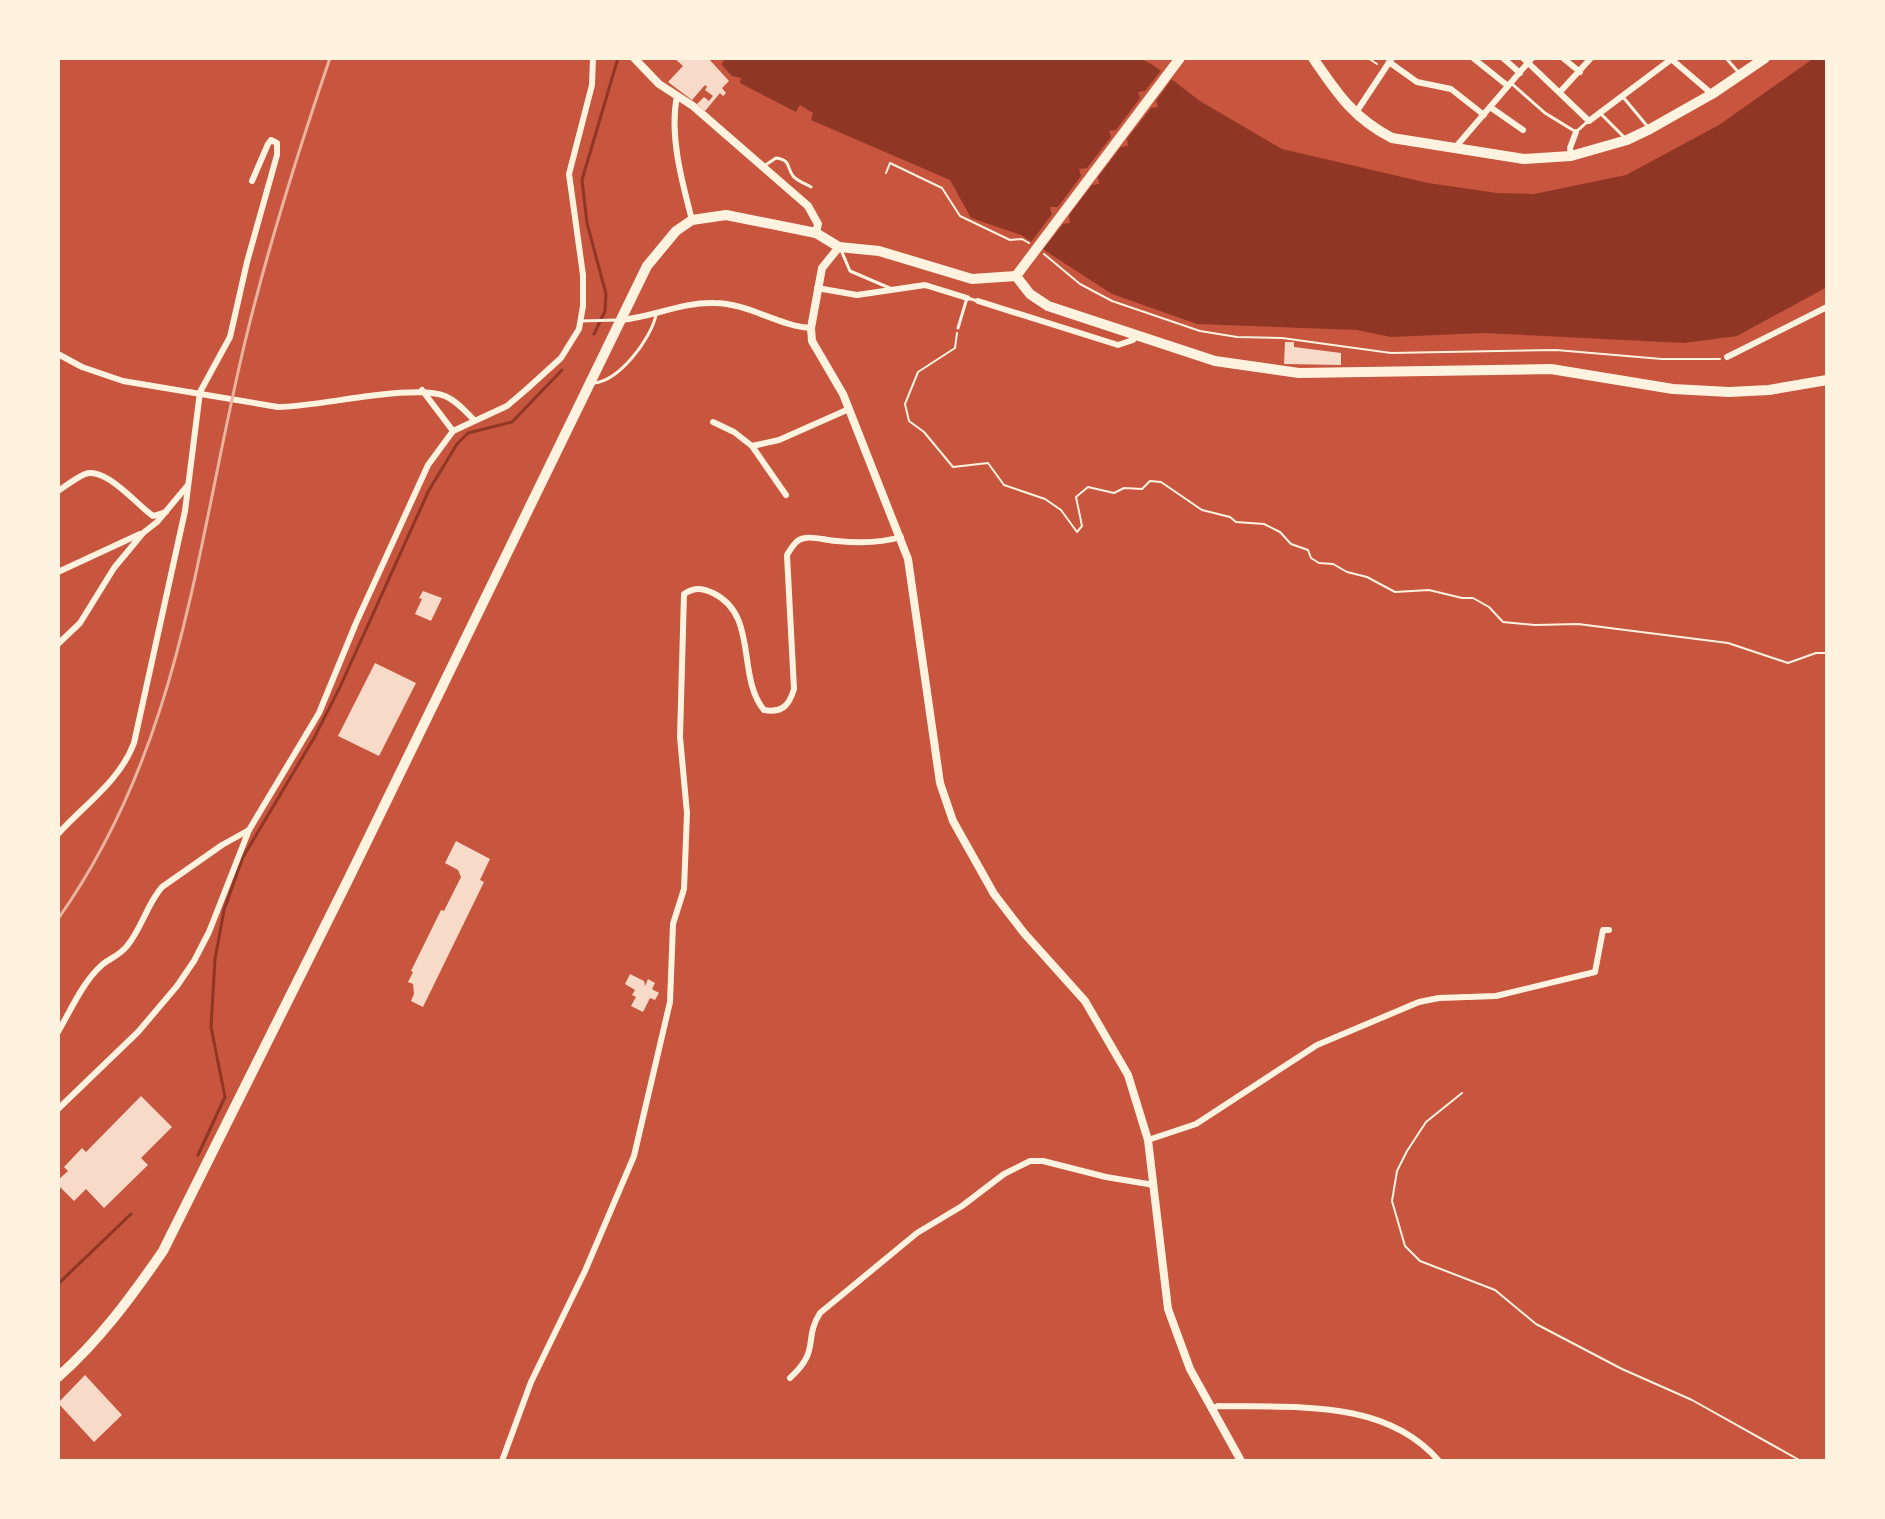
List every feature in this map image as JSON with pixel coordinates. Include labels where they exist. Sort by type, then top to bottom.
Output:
[{"type":"main road","points":[[1016,276],[1180,58]]},
{"type":"main road","points":[[1313,58],[1355,114],[1392,138],[1524,159],[1571,156],[1627,140],[1712,94],[1765,58]]},
{"type":"main road","points":[[58,1377],[81,1357],[134,1294],[163,1251],[647,266],[676,231],[702,216],[726,215],[816,233],[839,247],[879,251],[972,279],[1016,276]]},
{"type":"main road","points":[[1016,276],[1030,294],[1048,306],[1215,361],[1265,370],[1299,373],[1551,369],[1673,389],[1729,392],[1769,390],[1827,380]]},
{"type":"street","points":[[58,1109],[138,1032],[177,986],[209,932],[249,830],[319,713],[428,465],[453,431],[507,406],[561,358],[581,321],[583,275],[569,174],[592,85],[593,58]]},
{"type":"street","points":[[634,58],[659,84],[693,106],[808,206],[818,224],[816,233]]},
{"type":"street","points":[[1473,58],[1510,85]]},
{"type":"street","points":[[1503,58],[1520,73]]},
{"type":"street","points":[[1563,58],[1580,72]]},
{"type":"street","points":[[1560,92],[1591,58]]},
{"type":"street","points":[[1454,149],[1528,60],[1589,121],[1672,58],[1712,94]]},
{"type":"street","points":[[1355,114],[1391,59],[1417,82],[1451,89],[1484,115]]},
{"type":"street","points":[[677,96],[673,115],[692,220]]},
{"type":"street","points":[[1490,107],[1523,130]]},
{"type":"street","points":[[1571,156],[1570,148],[1576,132]]},
{"type":"street","points":[[58,834],[95,797],[129,756],[185,511],[200,392],[230,337],[277,155],[277,143],[271,140],[268,144],[252,181]]},
{"type":"street","points":[[839,247],[822,268],[811,328],[812,341],[837,381],[901,537],[914,589],[940,783],[953,821],[994,894],[1024,933],[1085,1001],[1128,1075],[1148,1140],[1168,1309],[1190,1369],[1241,1461]]},
{"type":"street","points":[[817,288],[857,295],[925,285],[967,298]]},
{"type":"street","points":[[978,301],[1118,345],[1133,340],[1137,335]]},
{"type":"street","points":[[621,320],[715,303],[811,328]]},
{"type":"street","points":[[1727,357],[1827,307]]},
{"type":"street","points":[[58,354],[109,377],[278,407],[300,407],[422,390],[445,396],[474,420]]},
{"type":"street","points":[[422,390],[453,431]]},
{"type":"street","points":[[752,446],[779,440],[849,409]]},
{"type":"street","points":[[713,422],[734,432],[752,446],[786,495]]},
{"type":"street","points":[[58,491],[87,473],[96,473],[118,486],[153,516],[166,512]]},
{"type":"street","points":[[58,644],[80,623],[114,568],[188,485]]},
{"type":"street","points":[[58,572],[143,533]]},
{"type":"street","points":[[502,1461],[531,1382],[585,1271],[634,1156],[670,1002],[673,924],[684,889],[687,813],[680,737],[684,594],[693,588],[723,597],[743,631],[753,692],[764,710],[783,709],[790,703],[794,689],[787,555],[791,547],[806,537],[836,541],[888,541],[901,537]]},
{"type":"street","points":[[58,1032],[83,989],[103,963],[126,948],[145,918],[154,895],[222,845],[249,830]]},
{"type":"street","points":[[1148,1140],[1196,1124],[1317,1045],[1419,1002],[1439,998],[1496,996],[1595,972],[1603,930],[1609,930]]},
{"type":"street","points":[[790,1378],[804,1366],[811,1350],[813,1323],[820,1313],[917,1233],[962,1206],[1004,1174],[1030,1161],[1043,1161],[1093,1175],[1154,1185]]},
{"type":"street","points":[[1211,1409],[1218,1406],[1326,1409],[1372,1417],[1410,1437],[1439,1461]]},
{"type":"lane","points":[[1726,58],[1741,75]]},
{"type":"lane","points":[[1510,85],[1545,113],[1576,132],[1589,121]]},
{"type":"lane","points":[[1623,97],[1650,129]]},
{"type":"lane","points":[[1600,113],[1627,140]]},
{"type":"lane","points":[[763,167],[776,158],[783,159],[789,163],[793,176],[811,187]]},
{"type":"lane","points":[[839,247],[850,271],[895,290]]},
{"type":"lane","points":[[958,328],[967,298],[978,301]]},
{"type":"lane","points":[[590,383],[603,382],[629,361],[653,327],[656,315]]},
{"type":"lane","points":[[581,321],[621,320]]},
{"type":"path","points":[[1368,58],[1385,69]]},
{"type":"path","points":[[886,173],[890,163],[942,188],[960,216],[1010,240],[1022,239],[1080,284],[1112,301],[1200,331],[1237,337],[1282,338],[1391,353],[1517,350],[1581,351],[1662,359],[1719,360],[1727,357]]},
{"type":"path","points":[[958,328],[955,348],[918,372],[905,410],[909,421],[924,432],[953,467],[988,463],[1004,485],[1045,499],[1061,510],[1077,532],[1082,526],[1076,497],[1088,487],[1114,493],[1124,488],[1142,489],[1150,481],[1161,482],[1202,510],[1230,517],[1236,522],[1264,524],[1280,532],[1291,544],[1308,550],[1311,558],[1319,563],[1333,564],[1395,592],[1429,590],[1473,598],[1489,607],[1503,622],[1578,624],[1728,643],[1788,663],[1816,653],[1827,653]]},
{"type":"path","points":[[1462,1093],[1426,1122],[1397,1171],[1392,1201],[1405,1246],[1420,1261],[1495,1290],[1536,1324],[1622,1369],[1692,1400],[1801,1461]]},
{"type":"shaded area","points":[[722,58],[1139,58],[1200,101],[1282,149],[1428,183],[1497,193],[1534,194],[1626,175],[1719,125],[1814,58],[1827,58],[1827,287],[1737,336],[1684,343],[1484,333],[1391,337],[1357,330],[1197,324],[1112,294],[1021,235],[971,218],[950,180],[811,120],[813,113],[800,105],[796,112],[740,83],[741,78],[732,76],[721,64],[724,61]]},
{"type":"pier","points":[[1163,68],[1174,76],[1156,101],[1158,107],[1151,108],[1127,139],[1128,146],[1121,147],[1098,177],[1099,184],[1092,185],[1069,215],[1070,223],[1063,224],[1041,252],[1029,245],[1052,214],[1050,207],[1058,207],[1081,176],[1079,169],[1087,168],[1111,137],[1109,131],[1116,130],[1140,98],[1138,92],[1145,91]]},
{"type":"building","points":[[674,58],[708,58],[729,81],[722,88],[726,93],[723,96],[720,93],[705,111],[697,104],[704,97],[709,101],[713,96],[705,90],[705,85],[692,100],[668,82],[683,66]]},
{"type":"building","points":[[1285,342],[1294,342],[1294,347],[1341,353],[1341,365],[1284,364]]},
{"type":"building","points":[[423,591],[442,598],[431,621],[415,614]]},
{"type":"building","points":[[375,663],[416,683],[379,756],[338,736]]},
{"type":"building","points":[[456,841],[490,859],[480,880],[484,882],[423,1007],[411,1001],[413,984],[408,982],[441,910],[444,911],[461,877],[458,870],[445,863]]},
{"type":"building","points":[[630,974],[644,981],[645,986],[648,979],[655,983],[652,989],[659,993],[655,1000],[650,998],[643,1012],[631,1006],[636,997],[632,995],[635,990],[625,984]]},
{"type":"building","points":[[141,1096],[172,1127],[141,1158],[148,1165],[104,1208],[86,1189],[74,1201],[58,1185],[58,1180],[68,1171],[64,1167],[82,1148],[86,1152]]},
{"type":"building","points":[[85,1375],[122,1415],[94,1442],[58,1403]]},
{"type":"waterway","points":[[594,334],[605,311],[606,294],[587,223],[582,180],[618,58]]},
{"type":"waterway","points":[[198,1155],[225,1097],[211,1027],[215,959],[224,910],[243,857],[314,738],[429,490],[457,444],[468,433],[512,422],[562,370]]},
{"type":"waterway","points":[[58,1284],[131,1214]]},
{"type":"railway","points":[[58,919],[100,852],[133,783],[159,712],[180,640],[254,306],[284,199],[330,58]]}]
